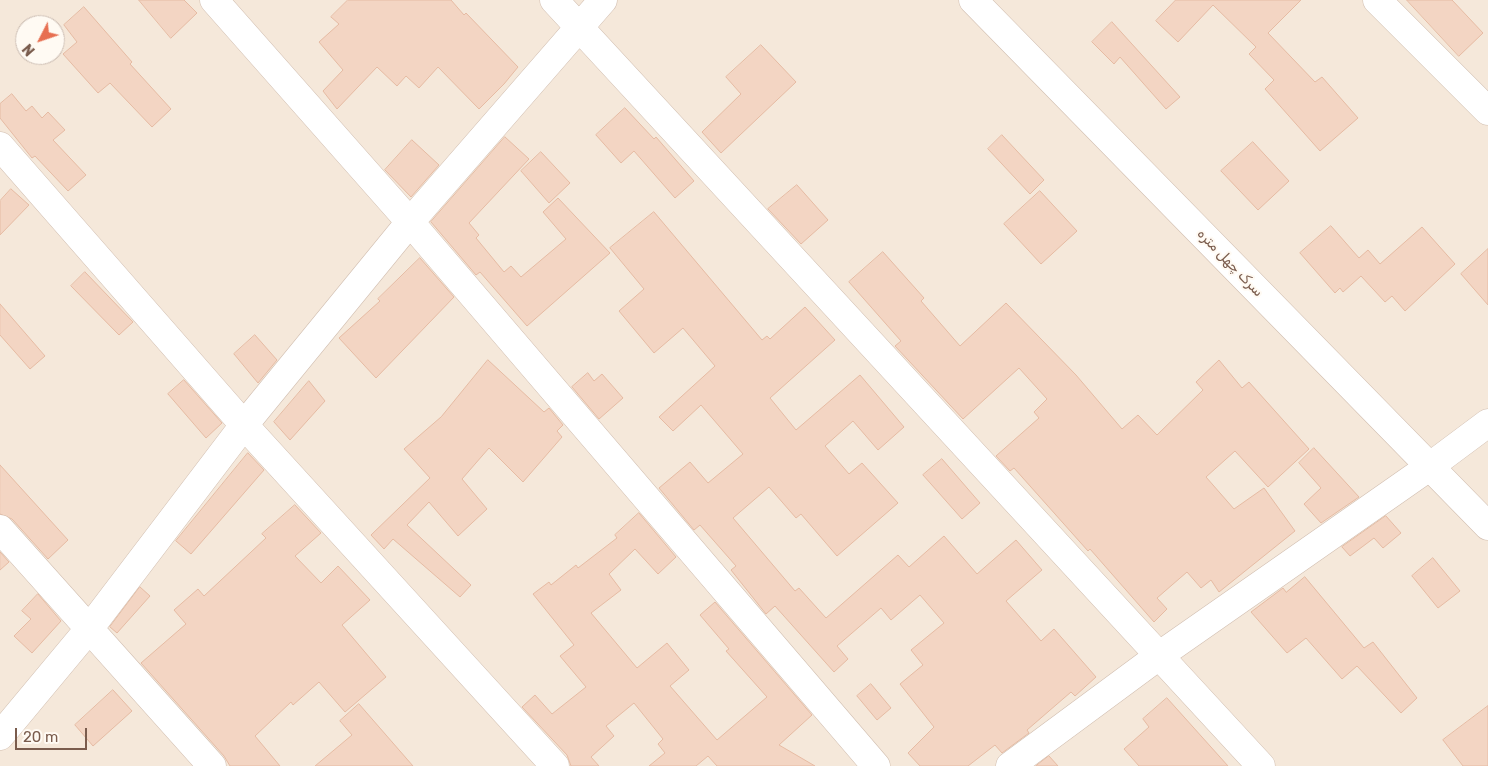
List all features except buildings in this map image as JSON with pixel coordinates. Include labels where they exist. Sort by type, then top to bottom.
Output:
[{"type":"street","points":[[214,0],[410,222],[876,766]]},
{"type":"street","points":[[554,0],[1261,766]]},
{"type":"street","points":[[0,736],[89,629],[244,424],[410,222],[603,0]]},
{"type":"street","name":"سرک چهل متره","points":[[973,0],[1488,526]]},
{"type":"street","points":[[1377,0],[1488,111]]},
{"type":"street","points":[[0,146],[244,424],[556,766]]},
{"type":"street","points":[[1010,766],[1160,656],[1429,467],[1488,423]]},
{"type":"street","points":[[0,529],[212,766]]},
{"type":"shaded area","points":[[0,0],[1488,0],[1488,766],[0,766]]}]
